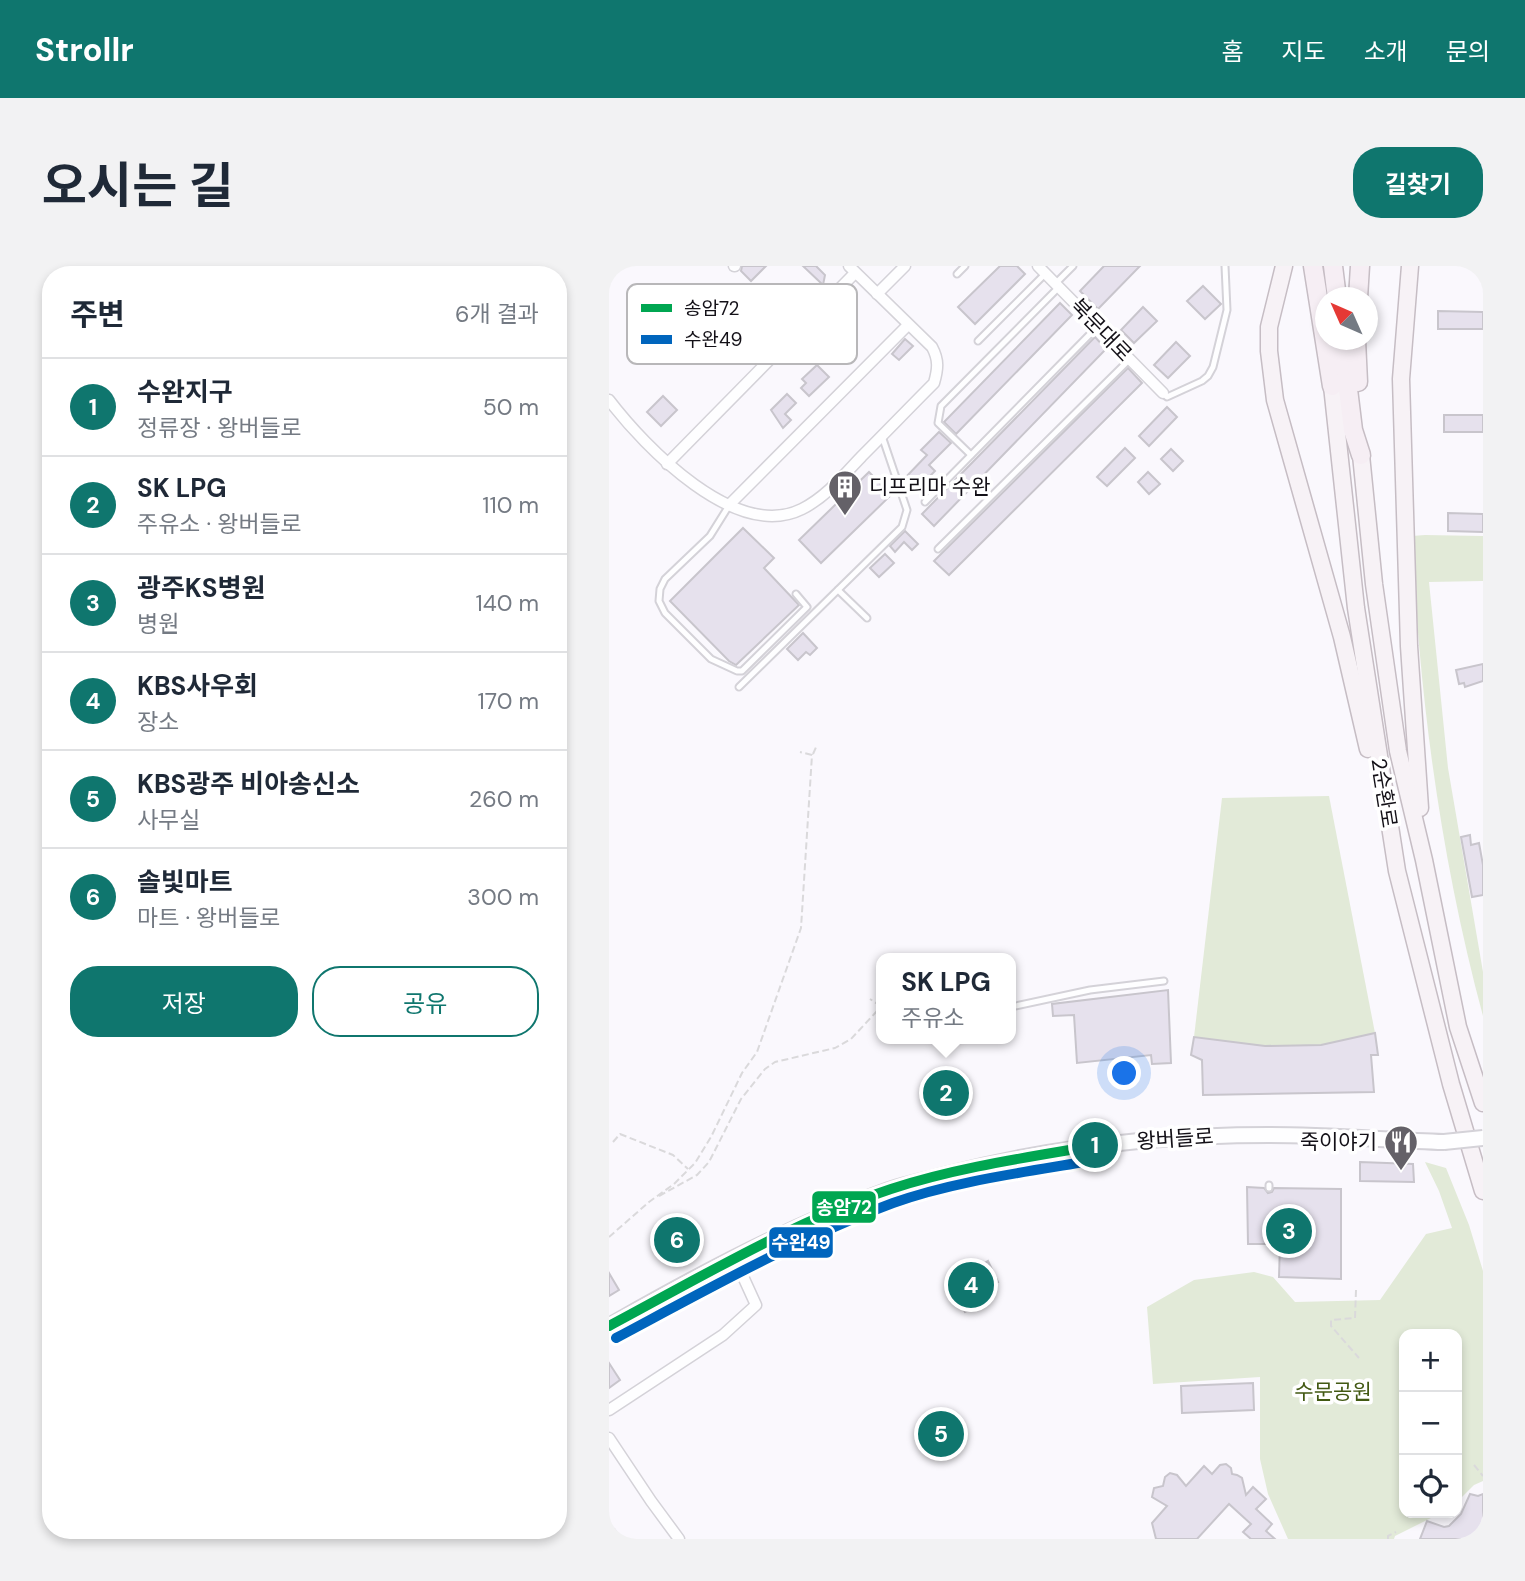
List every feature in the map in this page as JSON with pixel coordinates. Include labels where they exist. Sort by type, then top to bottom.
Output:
[{"type":"highway","points":[[1284,266],[1269,327],[1275,400],[1342,637],[1397,871]]},
{"type":"highway","points":[[1315,266],[1318,287]]},
{"type":"highway","points":[[1315,266],[1332,386]]},
{"type":"highway","points":[[1333,266],[1336,287]]},
{"type":"highway","points":[[1359,287],[1360,266]]},
{"type":"highway","points":[[1410,266],[1401,379],[1409,646],[1424,860]]},
{"type":"highway","points":[[1327,350],[1332,386]]},
{"type":"highway","points":[[1343,350],[1353,430],[1361,455]]},
{"type":"highway","points":[[1356,350],[1361,455]]},
{"type":"highway","name":"2순환로","points":[[1332,386],[1356,608],[1397,871],[1451,1084],[1483,1191]]},
{"type":"highway","name":"2순환로","points":[[1361,455],[1374,584],[1398,751],[1424,860],[1458,1027],[1483,1102]]},
{"type":"main road","name":"왕버들로","points":[[609,1326],[735,1259],[818,1219],[891,1189],[984,1165],[1083,1147],[1210,1136],[1272,1135],[1444,1142],[1483,1139]]},
{"type":"street","points":[[877,294],[905,266]]},
{"type":"street","points":[[609,400],[648,447],[691,482],[752,514],[768,517],[799,510],[830,489],[934,383],[937,373],[938,358],[932,347],[852,269],[838,284]]},
{"type":"street","name":"북문대로","points":[[1042,270],[1163,393]]},
{"type":"street","points":[[730,504],[908,325]]},
{"type":"street","points":[[667,464],[762,364]]},
{"type":"street","points":[[609,1410],[723,1335],[756,1305],[735,1259]]},
{"type":"street","points":[[609,1438],[679,1539]]},
{"type":"lane","points":[[957,274],[965,266]]},
{"type":"lane","points":[[971,455],[938,423],[941,406],[1073,266]]},
{"type":"lane","points":[[1163,393],[1167,397],[1202,381],[1213,367],[1227,310],[1225,266]]},
{"type":"lane","points":[[978,341],[1042,270]]},
{"type":"lane","points":[[925,502],[1098,326]]},
{"type":"lane","points":[[939,549],[1130,359]]},
{"type":"lane","points":[[739,687],[902,527],[907,518],[907,510],[882,436]]},
{"type":"lane","points":[[730,504],[710,536],[665,579],[660,589],[659,601],[666,613],[711,659],[741,671],[807,607],[796,594]]},
{"type":"lane","points":[[838,590],[867,618]]},
{"type":"lane","points":[[1016,1006],[1090,990],[1164,981]]},
{"type":"path","points":[[609,1237],[689,1170],[711,1137],[742,1073],[757,1052],[801,928],[812,755],[817,745]]},
{"type":"path","points":[[800,752],[812,755]]},
{"type":"path","points":[[870,999],[876,1003]]},
{"type":"path","points":[[649,1202],[697,1175],[709,1162],[741,1099],[765,1069],[775,1062],[835,1048],[851,1039],[876,1012]]},
{"type":"path","points":[[613,1142],[620,1133],[673,1155],[689,1170]]},
{"type":"path","points":[[1356,1290],[1355,1318],[1331,1320],[1331,1326],[1359,1358]]},
{"type":"path","points":[[1474,1465],[1483,1476]]},
{"type":"path","points":[[1388,1539],[1388,1536],[1396,1532]]},
{"type":"green space","points":[[1412,536],[1483,536],[1483,581],[1429,582],[1448,768],[1483,972],[1483,1016],[1455,898],[1426,717]]},
{"type":"green space","points":[[1329,796],[1375,1033],[1321,1045],[1265,1046],[1194,1037],[1222,798]]},
{"type":"green space","name":"수문공원","points":[[1425,1162],[1446,1168],[1469,1225],[1483,1271],[1483,1481],[1474,1485],[1462,1497],[1462,1329],[1399,1329],[1399,1518],[1431,1518],[1395,1536],[1394,1539],[1288,1539],[1268,1494],[1260,1459],[1260,1377],[1153,1384],[1147,1307],[1194,1280],[1254,1272],[1273,1277],[1295,1302],[1380,1300],[1426,1234],[1452,1228]]},
{"type":"building","points":[[742,266],[766,266],[751,281],[741,271]]},
{"type":"building","points":[[803,266],[816,266],[825,275],[822,284]]},
{"type":"building","points":[[1000,266],[1017,266],[1025,274],[975,324],[958,307]]},
{"type":"building","points":[[1104,266],[1140,266],[1098,309],[1080,291]]},
{"type":"building","points":[[1203,286],[1221,304],[1205,319],[1187,301]]},
{"type":"building","points":[[1060,303],[1072,315],[956,434],[944,422]]},
{"type":"building","points":[[1143,307],[1157,321],[1134,343],[1121,330]]},
{"type":"building","points":[[1438,311],[1483,312],[1483,329],[1438,329]]},
{"type":"building","points":[[1095,337],[1106,349],[934,526],[922,514]]},
{"type":"building","points":[[905,339],[913,346],[899,360],[892,354]]},
{"type":"building","points":[[1176,342],[1190,356],[1168,378],[1154,365]]},
{"type":"building","points":[[817,365],[829,377],[809,396],[801,388],[806,383],[802,379]]},
{"type":"building","points":[[1128,368],[1142,383],[949,575],[934,561]]},
{"type":"building","points":[[787,394],[796,403],[785,414],[791,420],[783,428],[771,410]]},
{"type":"building","points":[[663,396],[677,410],[661,426],[647,412]]},
{"type":"building","points":[[1167,407],[1177,417],[1149,446],[1139,436]]},
{"type":"building","points":[[1444,415],[1483,415],[1483,432],[1444,432]]},
{"type":"building","points":[[939,432],[951,443],[929,465],[935,471],[917,489],[905,478],[927,455],[921,450]]},
{"type":"building","points":[[1125,448],[1135,458],[1107,486],[1097,477]]},
{"type":"building","points":[[1171,449],[1183,461],[1173,471],[1161,459]]},
{"type":"building","name":"디프리마 수완","points":[[869,472],[891,495],[821,563],[799,540]]},
{"type":"building","points":[[1148,472],[1160,484],[1149,494],[1138,482]]},
{"type":"building","points":[[1448,513],[1483,514],[1483,532],[1448,531]]},
{"type":"building","points":[[743,528],[774,558],[764,568],[799,605],[736,665],[670,601]]},
{"type":"building","points":[[905,531],[918,544],[912,550],[904,542],[895,552],[890,546]]},
{"type":"building","points":[[885,554],[894,563],[879,577],[870,568]]},
{"type":"building","points":[[803,633],[817,648],[810,655],[806,652],[798,660],[787,649]]},
{"type":"building","points":[[1483,664],[1483,681],[1465,687],[1464,683],[1459,684],[1456,670]]},
{"type":"building","points":[[1470,835],[1471,845],[1479,843],[1483,865],[1483,895],[1472,897],[1461,837]]},
{"type":"building","points":[[1168,990],[1171,1063],[1152,1064],[1151,1055],[1077,1063],[1074,1015],[1053,1016],[1052,1004]]},
{"type":"building","points":[[1375,1033],[1378,1055],[1371,1055],[1374,1092],[1203,1095],[1202,1060],[1191,1055],[1194,1037],[1265,1046],[1321,1045]]},
{"type":"building","points":[[1360,1162],[1413,1164],[1414,1182],[1360,1181]]},
{"type":"building","points":[[1247,1187],[1264,1188],[1268,1193],[1274,1188],[1341,1189],[1341,1279],[1279,1277],[1280,1244],[1248,1244]]},
{"type":"building","points":[[988,1261],[998,1282],[986,1288],[992,1298],[965,1312],[947,1278]]},
{"type":"building","points":[[609,1273],[619,1290],[609,1296]]},
{"type":"building","points":[[609,1363],[620,1380],[609,1388]]},
{"type":"building","points":[[1253,1383],[1254,1410],[1182,1413],[1181,1386]]},
{"type":"building","points":[[1226,1464],[1231,1468],[1232,1474],[1242,1478],[1246,1495],[1253,1487],[1266,1499],[1256,1509],[1272,1524],[1266,1531],[1275,1539],[1251,1539],[1243,1532],[1251,1524],[1229,1504],[1197,1539],[1156,1539],[1152,1523],[1167,1506],[1152,1497],[1154,1488],[1163,1486],[1165,1477],[1170,1473],[1177,1475],[1186,1486],[1204,1466],[1212,1474],[1220,1465]]},
{"type":"building","points":[[1470,1494],[1483,1494],[1483,1539],[1420,1539],[1427,1521],[1449,1526],[1457,1518],[1462,1518]]},
{"type":"transit line","name":"송암72","points":[[609,1326],[783,1234],[855,1202],[942,1175],[1099,1145]]},
{"type":"transit line","name":"수완49","points":[[616,1338],[787,1249],[893,1203],[969,1182],[1101,1159]]},
{"type":"place","name":"디프리마 수완","points":[[845,517]]},
{"type":"place","name":"SK LPG","points":[[946,1093]]},
{"type":"place","name":"수완지구","points":[[1095,1145]]},
{"type":"place","name":"죽이야기","points":[[1401,1172]]},
{"type":"place","name":"광주KS병원","points":[[1289,1231]]},
{"type":"place","name":"솔빛마트","points":[[677,1240]]},
{"type":"place","name":"KBS사우회","points":[[971,1285]]},
{"type":"place","name":"KBS광주 비아송신소","points":[[941,1434]]}]
